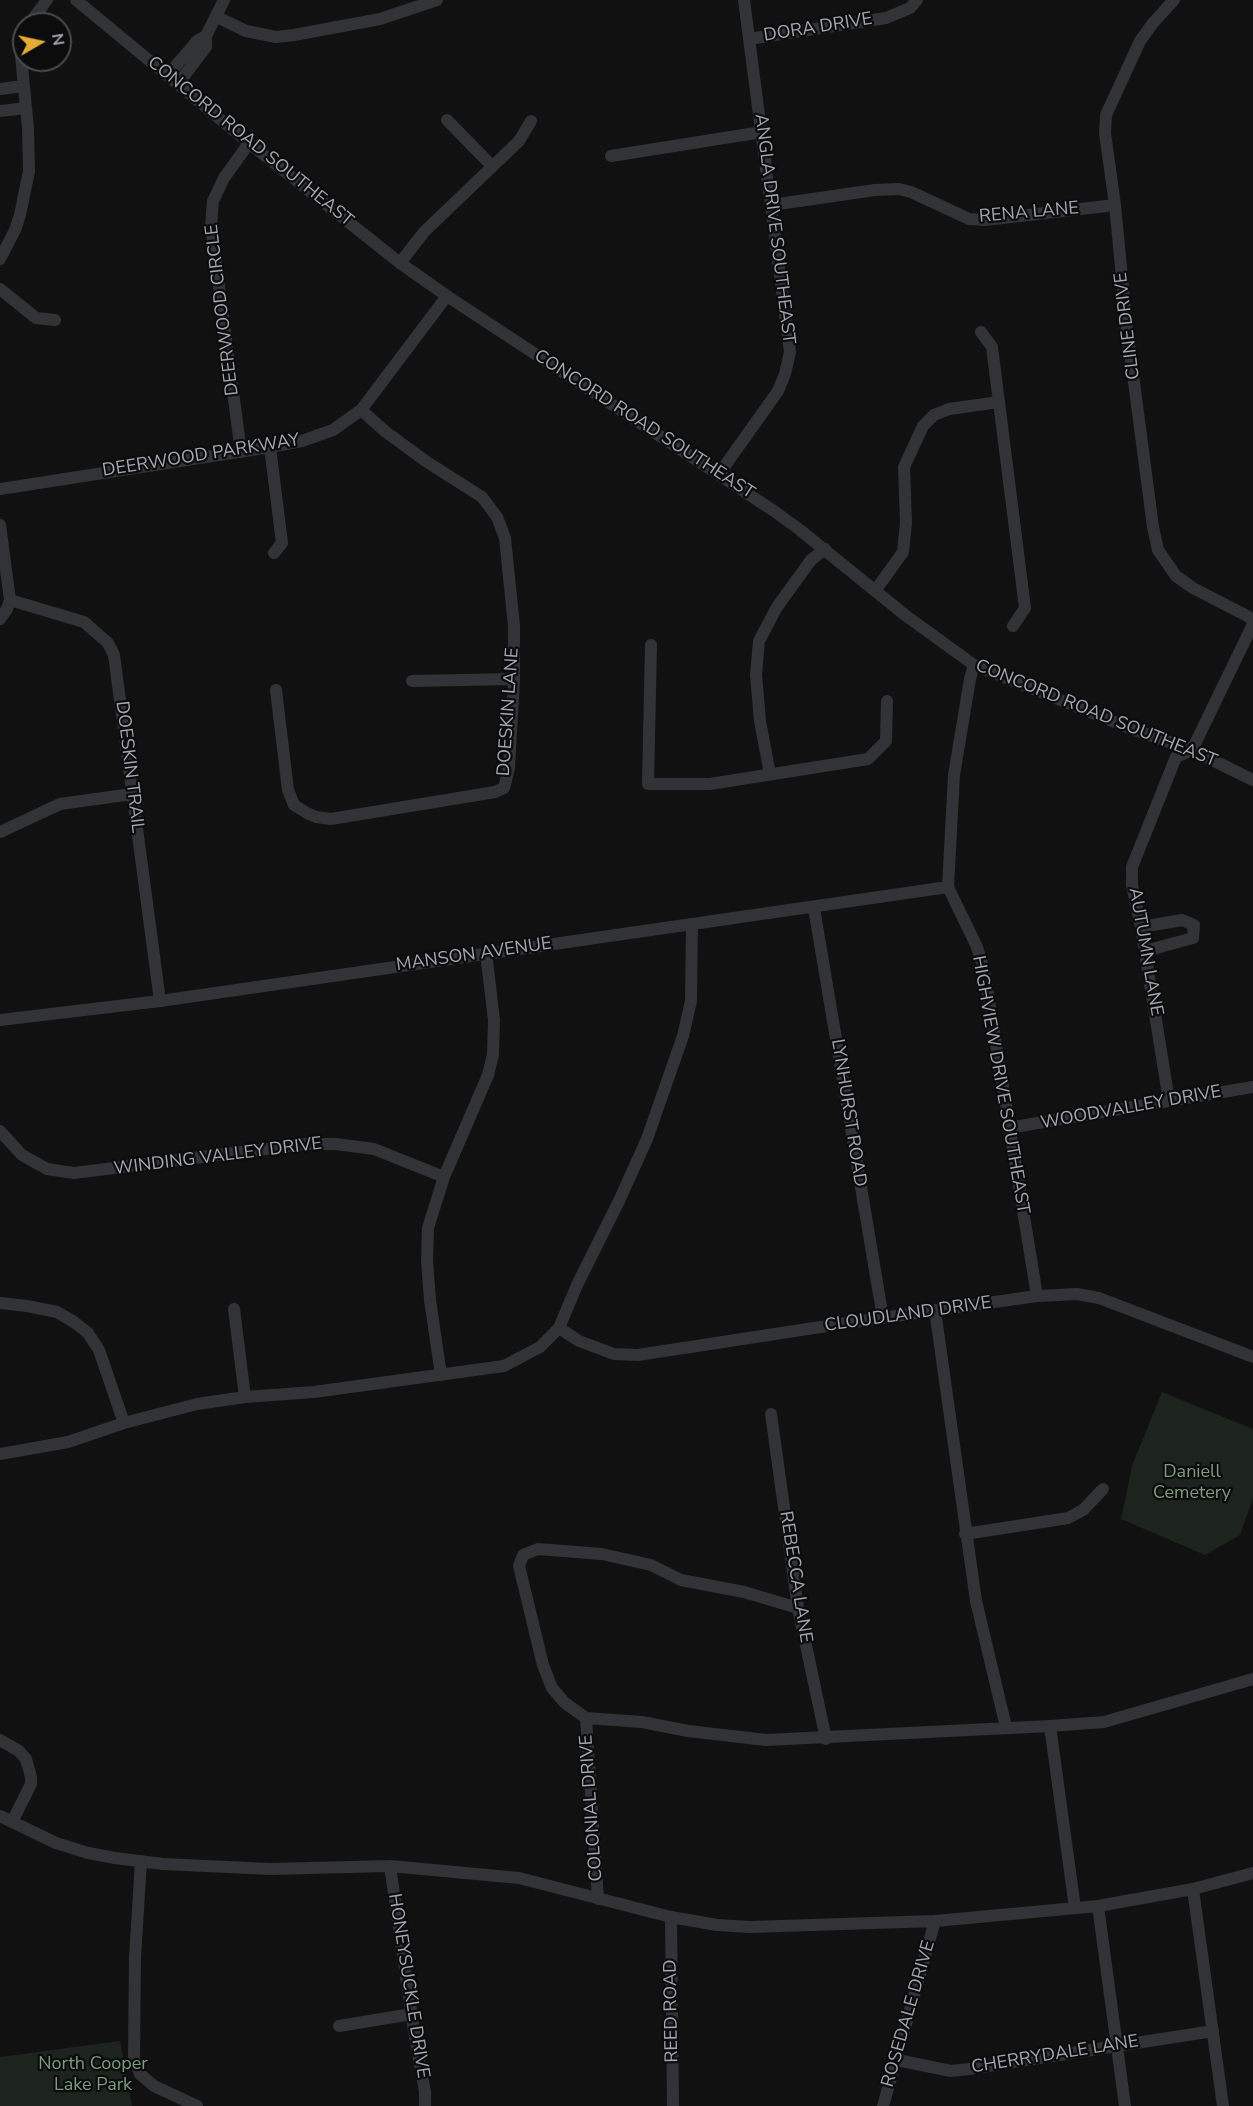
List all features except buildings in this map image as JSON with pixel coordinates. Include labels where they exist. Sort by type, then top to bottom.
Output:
[{"type":"street","name":"CONCORD ROAD SOUTHEAST","points":[[76,0],[249,143],[400,263],[778,513],[875,591],[974,665],[1010,681],[1192,750],[1253,780]]},
{"type":"street","points":[[173,79],[206,47],[208,42],[206,36],[224,0]]},
{"type":"street","points":[[217,18],[246,31],[276,37],[380,19],[437,0]]},
{"type":"street","name":"ANGLA DRIVE SOUTHEAST","points":[[719,474],[778,391],[790,352],[744,0]]},
{"type":"street","name":"DORA DRIVE","points":[[749,39],[885,18],[910,8],[917,0]]},
{"type":"street","name":"CLINE DRIVE","points":[[1174,0],[1140,41],[1106,115],[1105,134],[1115,205],[1127,329],[1158,550],[1176,576],[1221,604],[1249,617],[1253,623]]},
{"type":"street","points":[[0,259],[15,230],[27,185],[30,158],[23,72]]},
{"type":"street","points":[[0,89],[24,86]]},
{"type":"street","points":[[0,111],[26,108]]},
{"type":"street","points":[[447,120],[492,166]]},
{"type":"street","points":[[400,263],[424,232],[519,141],[531,122]]},
{"type":"street","points":[[610,156],[762,132]]},
{"type":"street","name":"DEERWOOD CIRCLE","points":[[241,452],[211,226],[213,201],[224,178],[249,143]]},
{"type":"street","name":"RENA LANE","points":[[771,205],[875,190],[898,189],[911,192],[969,219],[986,220],[1115,205]]},
{"type":"street","points":[[0,289],[36,318],[55,320]]},
{"type":"street","name":"DEERWOOD PARKWAY","points":[[0,489],[270,447],[302,441],[333,430],[361,410],[447,296]]},
{"type":"street","points":[[981,332],[992,347],[1025,608],[1013,626]]},
{"type":"street","points":[[875,591],[903,552],[906,523],[904,467],[922,426],[934,415],[949,409],[999,402]]},
{"type":"street","name":"DOESKIN LANE","points":[[276,690],[288,790],[294,805],[316,817],[331,819],[495,792],[504,788],[509,768],[514,679],[514,626],[505,538],[497,517],[482,497],[427,462],[386,432],[361,410]]},
{"type":"street","points":[[270,447],[282,543],[274,553]]},
{"type":"street","points":[[0,525],[10,600],[0,619]]},
{"type":"street","points":[[770,774],[760,721],[756,675],[759,641],[777,607],[812,560],[825,549]]},
{"type":"street","name":"DOESKIN TRAIL","points":[[10,600],[84,622],[108,643],[114,655],[160,1001]]},
{"type":"street","points":[[1192,750],[1253,623]]},
{"type":"street","points":[[651,645],[648,784],[710,784],[868,759],[886,741],[887,701]]},
{"type":"street","name":"HIGHVIEW DRIVE SOUTHEAST","points":[[974,665],[954,775],[948,887],[977,947],[984,970],[1037,1296]]},
{"type":"street","points":[[412,681],[514,679]]},
{"type":"street","name":"AUTUMN LANE","points":[[1169,1101],[1132,885],[1132,867],[1176,756],[1192,750]]},
{"type":"street","points":[[0,832],[60,804],[132,794]]},
{"type":"street","name":"MANSON AVENUE","points":[[0,1020],[160,1001],[948,887]]},
{"type":"street","name":"LYNHURST ROAD","points":[[814,908],[883,1318]]},
{"type":"street","points":[[1141,927],[1182,920],[1194,925],[1193,938],[1145,951]]},
{"type":"street","points":[[0,1454],[68,1442],[124,1423],[197,1404],[245,1396],[314,1392],[504,1366],[540,1347],[560,1328],[577,1285],[647,1140],[683,1036],[691,1001],[692,924]]},
{"type":"street","points":[[441,1375],[430,1300],[426,1245],[428,1228],[444,1177],[488,1075],[493,1055],[494,1020],[486,953]]},
{"type":"street","name":"WOODVALLEY DRIVE","points":[[1008,1128],[1253,1087]]},
{"type":"street","name":"WINDING VALLEY DRIVE","points":[[0,1131],[22,1155],[47,1169],[74,1173],[306,1144],[336,1143],[374,1149],[444,1177]]},
{"type":"street","name":"CLOUDLAND DRIVE","points":[[560,1328],[579,1341],[614,1354],[638,1355],[935,1310],[1037,1296],[1077,1294],[1099,1298],[1253,1357]]},
{"type":"street","points":[[0,1303],[57,1312],[88,1333],[99,1350],[124,1423]]},
{"type":"street","points":[[234,1309],[245,1396]]},
{"type":"street","points":[[935,1310],[976,1601],[1006,1727]]},
{"type":"street","name":"REBECCA LANE","points":[[771,1414],[798,1608],[826,1738]]},
{"type":"street","points":[[965,1534],[1068,1518],[1083,1510],[1103,1490]]},
{"type":"street","points":[[798,1608],[744,1592],[681,1580],[651,1565],[604,1554],[538,1549],[523,1555],[519,1566],[543,1665],[552,1688],[565,1703],[586,1718],[642,1722],[688,1731],[766,1740],[1050,1726],[1104,1722],[1253,1679]]},
{"type":"street","name":"COLONIAL DRIVE","points":[[586,1718],[598,1899]]},
{"type":"street","points":[[1050,1726],[1074,1908]]},
{"type":"street","points":[[0,1740],[19,1751],[26,1759],[32,1777],[31,1784],[12,1822]]},
{"type":"street","points":[[0,1816],[56,1843],[88,1853],[141,1861],[270,1869],[390,1866],[519,1878],[671,1917],[717,1925],[750,1927],[935,1922],[1098,1906],[1193,1889],[1253,1874]]},
{"type":"street","points":[[141,1861],[135,1958],[134,2058],[140,2074],[154,2086],[197,2106]]},
{"type":"street","name":"HONEYSUCKLE DRIVE","points":[[390,1866],[425,2092],[425,2106]]},
{"type":"street","points":[[1193,1889],[1223,2106]]},
{"type":"street","points":[[1098,1906],[1125,2106]]},
{"type":"street","name":"REED ROAD","points":[[671,1917],[673,2106]]},
{"type":"street","name":"ROSEDALE DRIVE","points":[[883,2106],[935,1922]]},
{"type":"street","points":[[339,2026],[412,2014]]},
{"type":"street","name":"CHERRYDALE LANE","points":[[897,2060],[951,2071],[1213,2031]]},
{"type":"green space","name":"Daniell Cemetery","points":[[1162,1392],[1253,1429],[1253,1498],[1240,1535],[1205,1555],[1121,1519],[1132,1466]]},
{"type":"green space","name":"North Cooper Lake Park","points":[[120,2041],[132,2106],[0,2106],[0,2057]]}]
